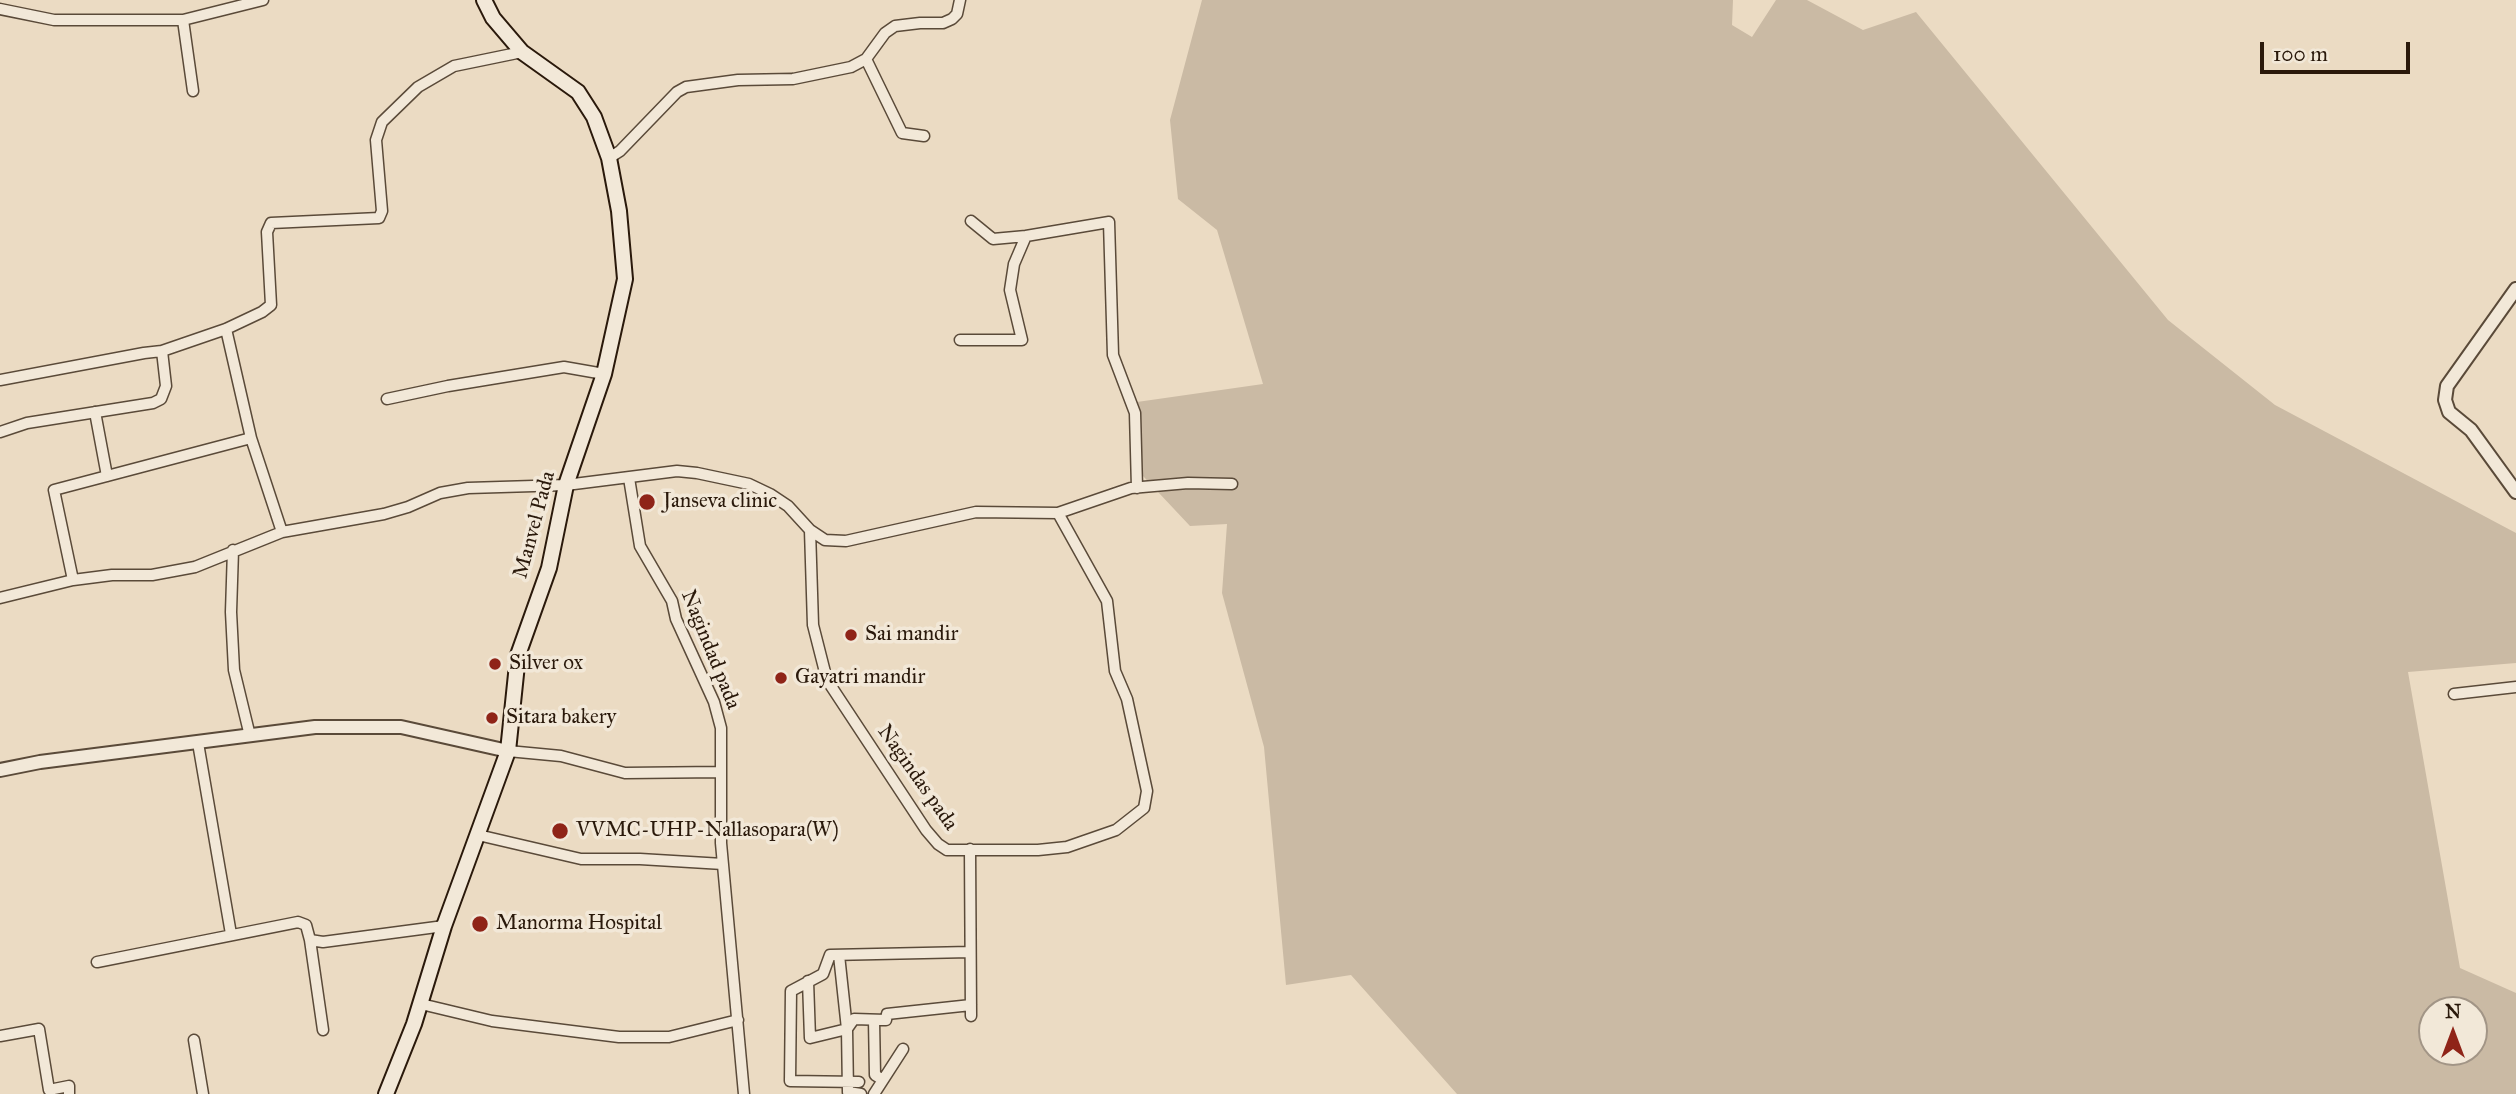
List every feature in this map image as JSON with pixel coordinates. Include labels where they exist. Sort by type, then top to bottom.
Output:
[{"type":"main road","name":"Manvel Pada","points":[[386,1094],[421,1004],[444,926],[508,751],[518,655],[549,568],[566,485],[604,374],[625,279],[619,211],[609,158],[594,117],[578,92],[522,52],[493,18],[484,0]]},
{"type":"street","points":[[0,9],[54,20],[183,20],[263,0]]},
{"type":"street","points":[[609,158],[620,151],[677,92],[686,88],[738,80],[793,79],[850,67],[866,59],[885,33],[895,26],[943,23],[952,19],[957,14],[960,0]]},
{"type":"street","points":[[183,20],[193,91]]},
{"type":"street","points":[[0,380],[162,351],[226,329],[262,313],[271,305],[267,232],[271,223],[379,218],[382,211],[376,140],[382,122],[418,88],[454,66],[522,52]]},
{"type":"street","points":[[866,59],[902,133],[924,136]]},
{"type":"street","points":[[971,221],[993,239],[1109,222],[1113,355],[1135,413],[1138,488]]},
{"type":"street","points":[[960,340],[1022,340],[1010,290],[1014,264],[1026,236]]},
{"type":"street","points":[[2516,289],[2447,386],[2445,400],[2449,412],[2471,430],[2516,492]]},
{"type":"street","points":[[226,329],[251,438],[282,532]]},
{"type":"street","points":[[0,432],[27,423],[153,403],[161,399],[166,386],[162,351]]},
{"type":"street","points":[[387,399],[564,367],[604,374]]},
{"type":"street","points":[[95,412],[107,475]]},
{"type":"street","points":[[73,580],[54,489],[251,438]]},
{"type":"street","points":[[0,598],[73,580],[163,573],[195,567],[282,532],[384,514],[448,491],[566,485],[677,471],[749,484],[788,506],[810,530],[825,540],[846,541],[976,512],[1058,513],[1118,492],[1138,488],[1188,483],[1233,484]]},
{"type":"street","name":"Nagindad pada","points":[[629,478],[640,546],[672,601],[676,619],[714,702],[721,728],[723,864],[744,1094]]},
{"type":"street","name":"Nagindas pada","points":[[810,530],[813,625],[827,680],[938,844],[947,850],[1038,850],[1067,847],[1116,830],[1144,808],[1147,791],[1128,699],[1115,671],[1107,601],[1058,513]]},
{"type":"street","points":[[233,551],[234,670],[250,736]]},
{"type":"street","points":[[2454,694],[2516,687]]},
{"type":"street","points":[[0,770],[315,727],[401,727],[508,751],[561,756],[625,773],[720,772]]},
{"type":"street","points":[[198,743],[231,934]]},
{"type":"street","points":[[478,835],[581,859],[723,864]]},
{"type":"street","points":[[970,849],[971,1016]]},
{"type":"street","points":[[97,962],[302,922],[306,925],[310,940],[323,1030]]},
{"type":"street","points":[[310,940],[344,940],[444,926]]},
{"type":"street","points":[[853,1081],[790,1081],[791,991],[823,974],[830,955],[970,952]]},
{"type":"street","points":[[839,955],[853,1081],[848,1092],[861,1094]]},
{"type":"street","points":[[808,981],[810,1038],[847,1030],[854,1019],[886,1020],[887,1014],[971,1005]]},
{"type":"street","points":[[421,1004],[492,1021],[619,1037],[669,1037],[738,1020]]},
{"type":"street","points":[[874,1020],[875,1075],[883,1080]]},
{"type":"street","points":[[0,1036],[38,1030],[49,1090],[68,1086],[69,1094]]},
{"type":"street","points":[[194,1040],[203,1094]]},
{"type":"street","points":[[874,1094],[903,1049]]},
{"type":"shaded area","points":[[1202,0],[1733,0],[1732,25],[1752,37],[1776,0],[1807,0],[1863,30],[1916,12],[2168,320],[2275,405],[2516,533],[2516,663],[2408,672],[2460,968],[2516,993],[2516,1094],[1457,1094],[1351,975],[1286,985],[1264,747],[1222,593],[1227,524],[1190,526],[1143,476],[1137,402],[1263,384],[1217,230],[1178,199],[1170,120]]},
{"type":"place","name":"Janseva clinic","points":[[647,502]]},
{"type":"place","name":"Sai mandir","points":[[851,635]]},
{"type":"place","name":"Silver ox","points":[[495,664]]},
{"type":"place","name":"Gayatri mandir","points":[[781,678]]},
{"type":"place","name":"Sitara bakery","points":[[492,718]]},
{"type":"place","name":"VVMC-UHP-Nallasopara(W)","points":[[560,831]]},
{"type":"place","name":"Manorma Hospital","points":[[480,924]]}]
